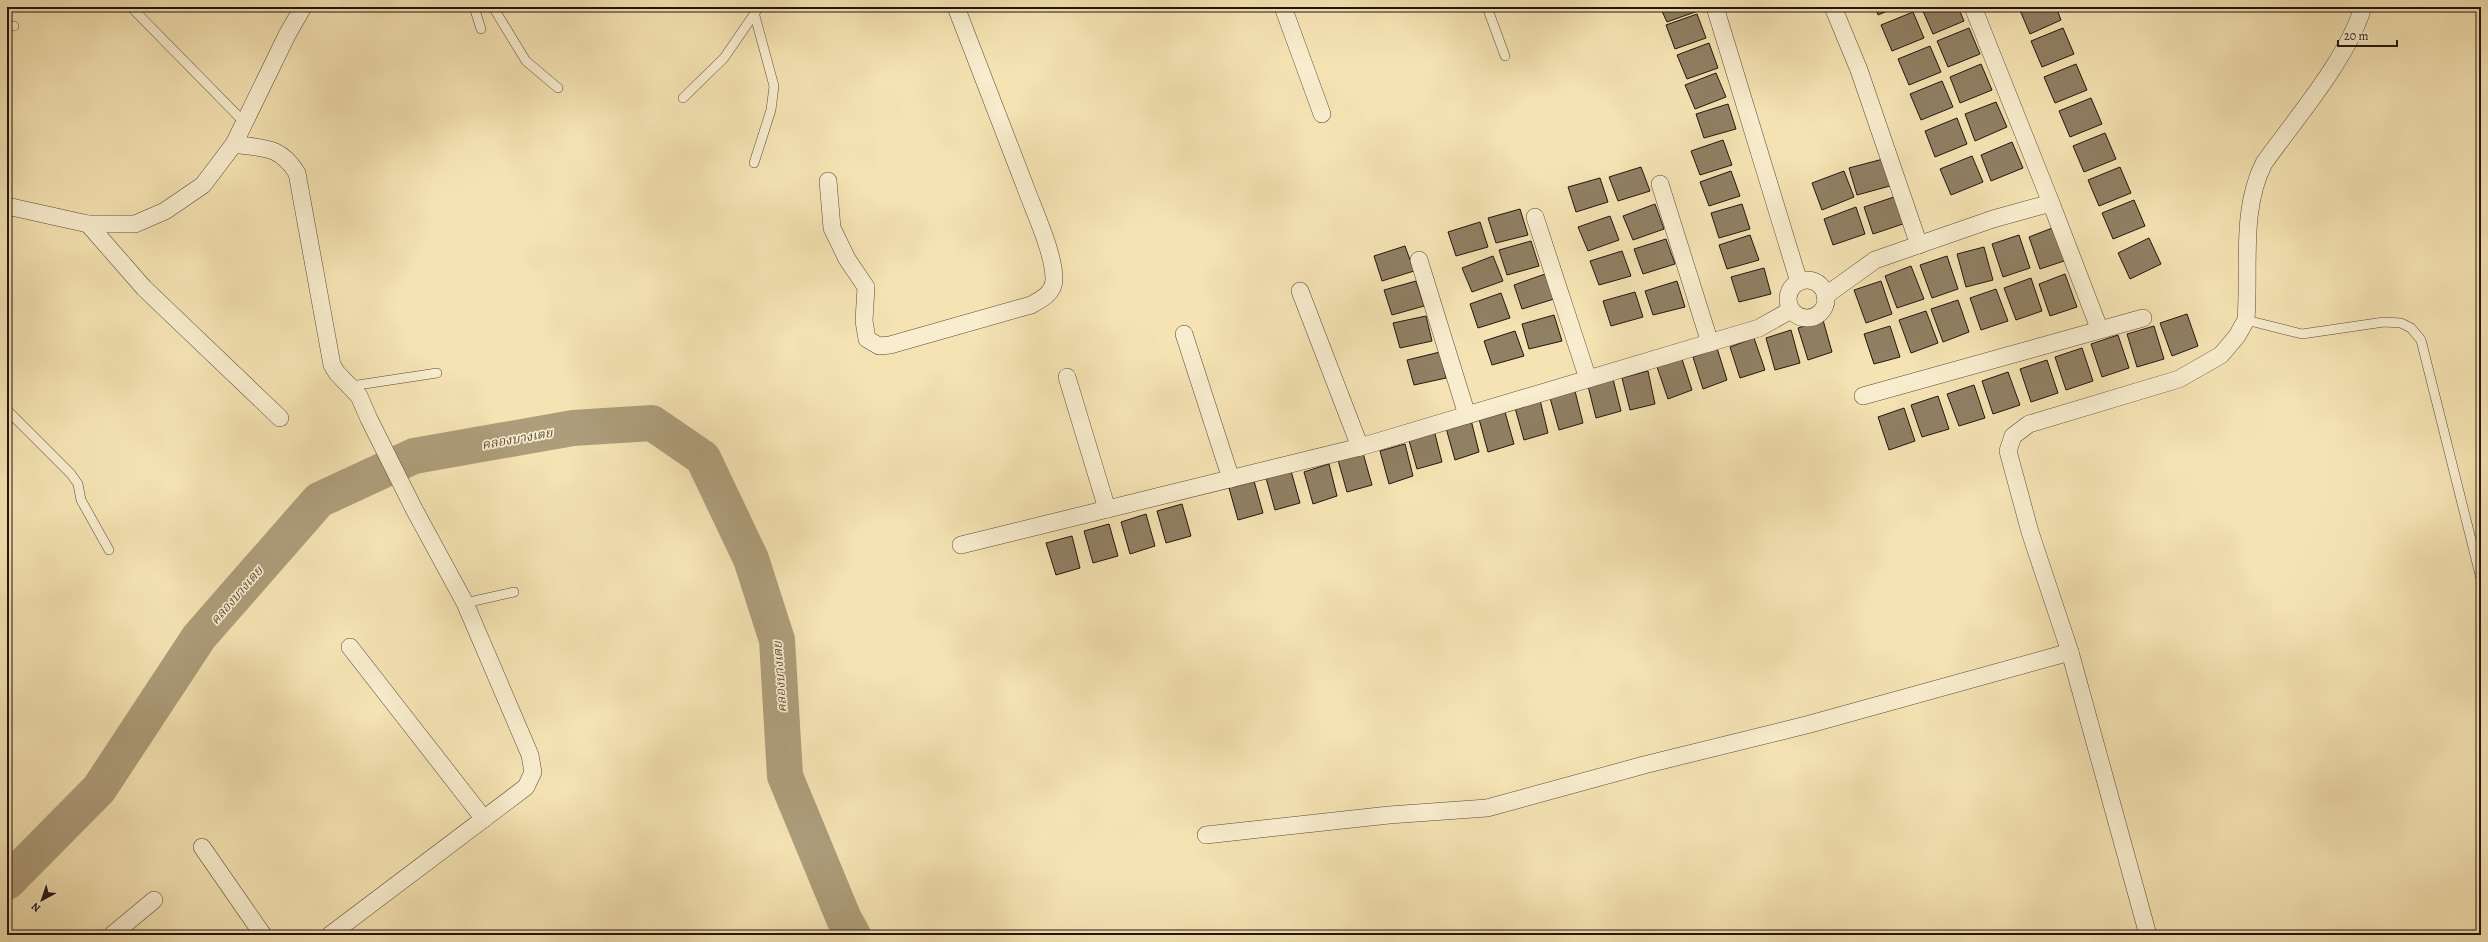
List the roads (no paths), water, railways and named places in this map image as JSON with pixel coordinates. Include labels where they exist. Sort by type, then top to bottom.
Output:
[{"type":"street","points":[[7,206],[88,224],[135,224],[165,211],[203,185],[234,144],[287,35],[303,7]]},
{"type":"street","points":[[828,181],[832,228],[845,254],[866,287],[864,321],[867,339],[879,346],[1031,305],[1044,298],[1051,291],[1054,280],[1052,265],[1039,224],[956,7]]},
{"type":"street","points":[[1282,7],[1322,114]]},
{"type":"street","points":[[1715,7],[1799,282]]},
{"type":"street","points":[[1833,7],[1859,70],[1919,245]]},
{"type":"street","points":[[1974,7],[2099,328]]},
{"type":"street","points":[[2148,935],[2070,652],[2030,532],[2008,451],[2013,436],[2029,424],[2179,379],[2221,355],[2237,336],[2246,320],[2250,200],[2257,178],[2264,163],[2342,52],[2359,19],[2363,7]]},
{"type":"street","points":[[234,144],[277,151],[290,163],[297,173],[329,356],[337,373],[360,396],[369,419],[414,509],[465,603],[530,755],[532,772],[526,787],[330,935]]},
{"type":"street","points":[[1660,184],[1710,343]]},
{"type":"street","points":[[1825,296],[1876,260],[1993,219],[2051,203]]},
{"type":"street","points":[[1534,217],[1588,379]]},
{"type":"street","points":[[88,224],[144,288],[280,418]]},
{"type":"street","points":[[1419,260],[1467,415]]},
{"type":"street","points":[[1808,281],[1816,283],[1822,288],[1825,296],[1825,304],[1821,312],[1814,317],[1806,318],[1798,316],[1791,310],[1788,294],[1792,287],[1799,282],[1808,281]]},
{"type":"street","points":[[1300,292],[1360,447]]},
{"type":"street","points":[[961,546],[1360,447],[1759,328],[1791,310]]},
{"type":"street","points":[[1863,396],[2099,328],[2143,318]]},
{"type":"street","points":[[1184,334],[1231,479]]},
{"type":"street","points":[[1067,377],[1107,509]]},
{"type":"street","points":[[350,647],[484,819]]},
{"type":"street","points":[[1206,835],[1389,815],[1487,808],[1644,765],[1818,722],[2070,652]]},
{"type":"street","points":[[202,847],[263,935]]},
{"type":"street","points":[[112,935],[154,900]]},
{"type":"lane","points":[[131,7],[244,122]]},
{"type":"lane","points":[[474,7],[481,29]]},
{"type":"lane","points":[[493,7],[526,61],[558,88]]},
{"type":"lane","points":[[683,98],[724,58],[759,7]]},
{"type":"lane","points":[[1487,7],[1505,56]]},
{"type":"lane","points":[[754,16],[774,86],[771,110],[754,163]]},
{"type":"lane","points":[[2246,320],[2302,334],[2384,322],[2401,323],[2411,328],[2421,340],[2481,579]]},
{"type":"lane","points":[[351,386],[438,373]]},
{"type":"lane","points":[[7,410],[75,479],[80,500],[109,550]]},
{"type":"lane","points":[[465,603],[514,592]]},
{"type":"waterway","name":"คลองบางเตย","points":[[7,882],[99,789],[199,637],[319,500],[414,456],[573,428],[652,423],[703,458],[751,559],[777,640],[785,776],[844,919],[853,935]]}]
